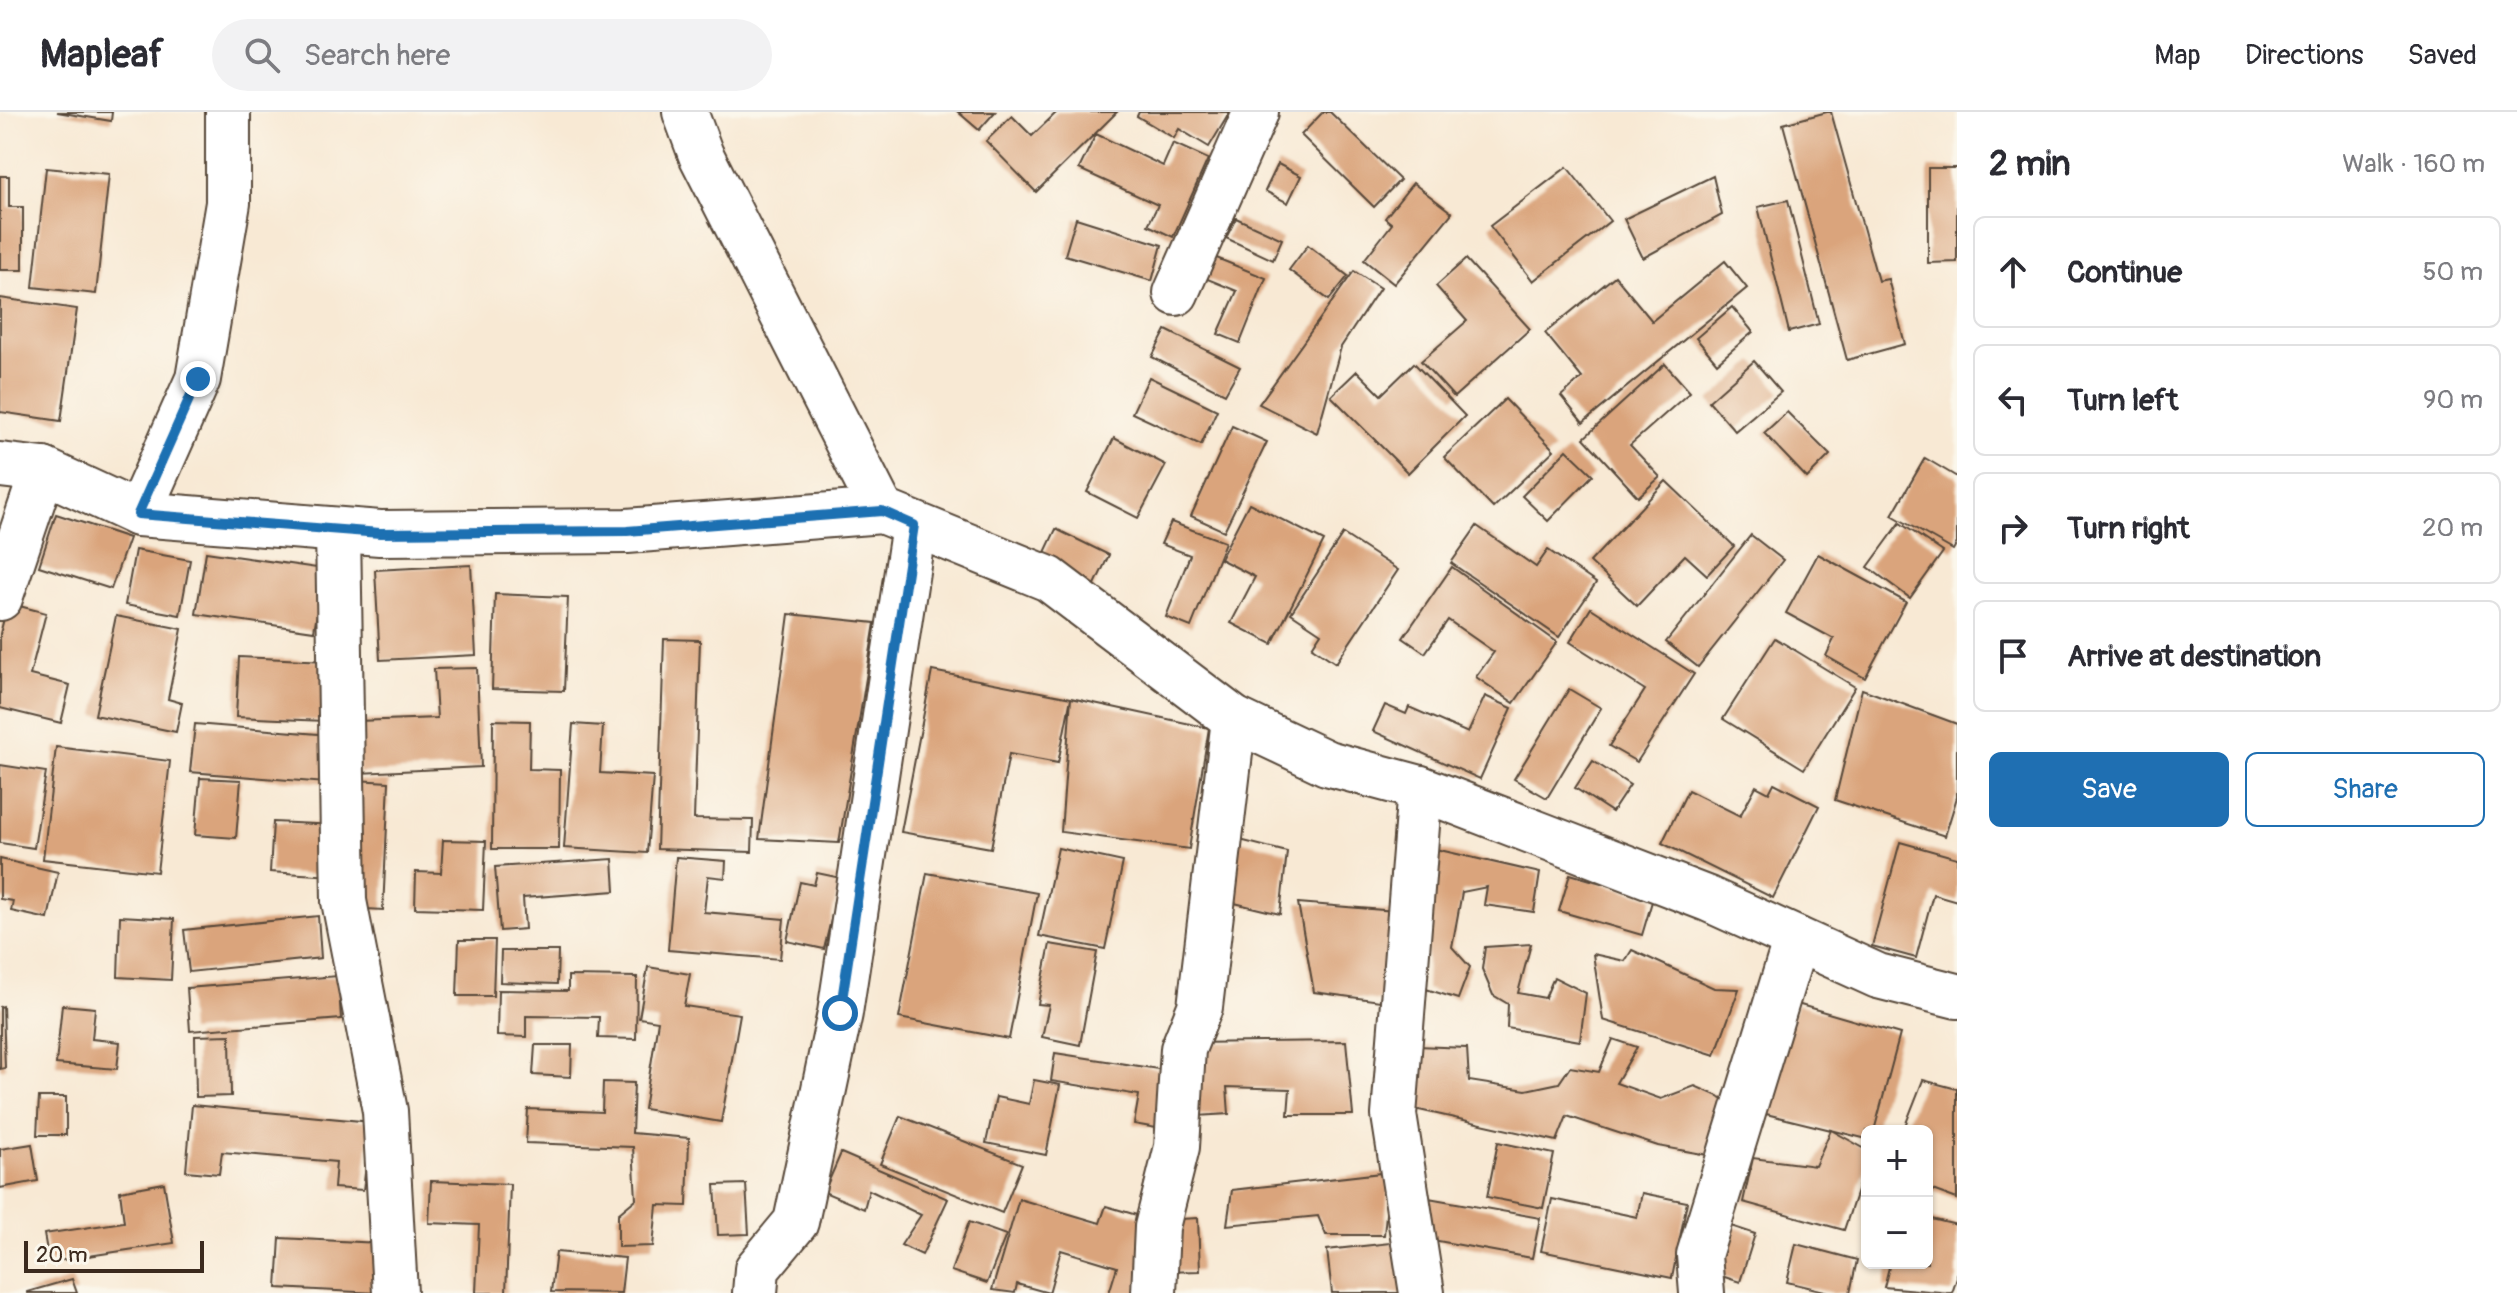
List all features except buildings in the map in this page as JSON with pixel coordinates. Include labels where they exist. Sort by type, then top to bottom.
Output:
[{"type":"street","points":[[138,514],[198,379],[228,203],[228,112]]},
{"type":"street","points":[[685,112],[701,155],[898,518],[840,1013],[796,1222],[757,1269],[755,1293]]},
{"type":"street","points":[[1176,293],[1256,112]]},
{"type":"street","points":[[0,465],[43,470],[138,514],[338,530],[627,531],[898,518],[1049,579],[1234,719],[1327,763],[1420,788],[1708,899],[1878,976],[1957,996]]},
{"type":"street","points":[[0,598],[43,470]]},
{"type":"street","points":[[338,530],[344,901],[385,1111],[395,1293]]},
{"type":"street","points":[[1154,1293],[1157,1227],[1177,1147],[1183,1049],[1200,1007],[1234,719]]},
{"type":"street","points":[[1420,788],[1394,1115],[1422,1293]]},
{"type":"street","points":[[1702,1293],[1699,1255],[1796,939]]},
{"type":"route","points":[[198,379],[138,514],[380,533],[627,531],[882,511],[914,525],[840,1013]]}]
